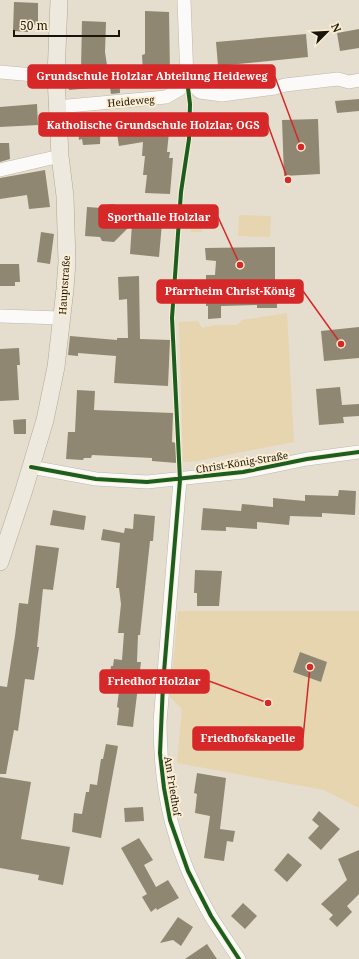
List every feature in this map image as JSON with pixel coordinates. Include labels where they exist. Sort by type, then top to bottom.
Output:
[{"type":"main road","name":"Hauptstraße","points":[[0,562],[45,420],[54,375],[67,262],[65,196],[60,156],[56,77],[59,0]]},
{"type":"street","points":[[184,0],[187,80],[200,92],[222,95],[323,80],[338,79],[349,82],[359,80]]},
{"type":"street","points":[[0,72],[56,77]]},
{"type":"street","name":"Heideweg","points":[[57,107],[166,97],[180,89],[187,80]]},
{"type":"street","points":[[0,170],[60,156]]},
{"type":"street","points":[[0,316],[61,318]]},
{"type":"street","name":"Christ-König-Straße","points":[[31,467],[96,478],[147,482],[180,480],[243,472],[307,459],[359,452]]},
{"type":"street","name":"Am Friedhof","points":[[180,480],[160,722],[160,753],[164,788],[170,820],[188,871],[211,916],[239,959]]},
{"type":"shaded area","points":[[192,207],[203,207],[202,232],[191,232]]},
{"type":"shaded area","points":[[239,215],[271,216],[270,237],[238,236]]},
{"type":"shaded area","points":[[287,313],[294,442],[197,461],[183,462],[179,322],[198,321],[202,328],[215,325],[237,325],[242,320]]},
{"type":"shaded area","points":[[178,611],[359,611],[359,808],[324,790],[177,763],[182,709],[170,697]]},
{"type":"building","points":[[14,2],[38,3],[38,25],[28,25],[28,32],[13,31]]},
{"type":"building","points":[[145,11],[169,12],[170,73],[143,74],[142,55],[145,54]]},
{"type":"building","points":[[82,21],[106,22],[105,52],[107,65],[119,65],[120,93],[111,94],[109,81],[104,81],[103,87],[69,90],[68,70],[81,69]]},
{"type":"building","points":[[359,29],[359,48],[340,51],[337,33]]},
{"type":"building","points":[[306,34],[308,57],[218,66],[216,42]]},
{"type":"building","points":[[359,99],[359,111],[337,113],[335,101]]},
{"type":"building","points":[[37,104],[38,125],[0,127],[0,107]]},
{"type":"building","points":[[128,114],[129,128],[169,132],[167,152],[170,152],[169,158],[173,158],[170,194],[145,193],[147,175],[143,175],[145,156],[142,156],[143,142],[119,146],[114,115]]},
{"type":"building","points":[[101,116],[100,144],[83,145],[82,139],[79,140],[77,118]]},
{"type":"building","points":[[318,119],[320,174],[284,176],[282,120]]},
{"type":"building","points":[[0,143],[9,143],[10,159],[0,162]]},
{"type":"building","points":[[45,170],[50,207],[29,209],[27,195],[0,199],[0,178]]},
{"type":"building","points":[[106,205],[116,205],[119,209],[134,210],[133,221],[162,223],[159,257],[130,254],[132,224],[114,242],[102,241],[100,237],[85,236],[87,207],[102,208]]},
{"type":"building","points":[[41,232],[54,234],[50,264],[37,262]]},
{"type":"building","points":[[275,247],[277,308],[257,308],[257,305],[221,306],[221,318],[208,319],[208,306],[206,306],[206,275],[215,275],[216,261],[206,260],[205,248]]},
{"type":"building","points":[[0,264],[19,264],[20,282],[15,282],[15,286],[0,286]]},
{"type":"building","points":[[139,276],[140,339],[170,340],[168,386],[114,383],[116,356],[78,353],[78,356],[68,355],[70,336],[117,340],[117,338],[128,338],[127,299],[119,300],[118,277]]},
{"type":"building","points":[[359,327],[359,358],[324,361],[321,331]]},
{"type":"building","points":[[19,348],[20,365],[17,365],[19,400],[0,401],[0,349]]},
{"type":"building","points":[[340,387],[342,405],[359,404],[359,416],[343,417],[344,423],[319,425],[316,389]]},
{"type":"building","points":[[77,390],[95,391],[94,410],[173,413],[172,442],[176,443],[177,463],[152,461],[152,458],[92,455],[91,458],[84,458],[83,460],[66,459],[68,432],[75,432]]},
{"type":"building","points":[[26,419],[26,434],[14,434],[13,420]]},
{"type":"building","points":[[339,490],[356,491],[355,515],[322,513],[322,517],[290,516],[289,525],[257,522],[257,529],[226,527],[226,531],[201,530],[203,508],[241,511],[242,504],[273,507],[273,498],[305,501],[305,495],[338,496]]},
{"type":"building","points":[[53,510],[86,516],[84,530],[50,525]]},
{"type":"building","points":[[134,514],[155,516],[153,541],[150,541],[140,635],[138,635],[137,662],[141,662],[133,727],[117,725],[119,691],[110,690],[111,682],[109,682],[111,666],[113,666],[114,659],[122,660],[124,633],[118,633],[121,604],[119,588],[116,588],[120,543],[101,540],[103,529],[124,533],[125,528],[133,529]]},
{"type":"building","points":[[36,545],[59,548],[53,590],[43,589],[37,647],[39,647],[34,680],[25,679],[18,731],[14,730],[6,774],[0,774],[0,686],[7,687],[19,603],[28,604]]},
{"type":"building","points":[[195,570],[222,571],[219,606],[197,606],[197,593],[194,593]]},
{"type":"building","points":[[300,652],[327,662],[321,682],[293,672]]},
{"type":"building","points":[[106,744],[118,746],[101,838],[72,832],[74,813],[82,814],[86,792],[89,792],[90,784],[97,785],[101,759],[103,759]]},
{"type":"building","points":[[197,773],[226,778],[220,829],[235,831],[233,842],[227,841],[224,861],[204,858],[210,816],[195,813],[197,794],[194,793]]},
{"type":"building","points":[[0,777],[31,782],[21,839],[70,847],[63,885],[38,880],[39,875],[0,868]]},
{"type":"building","points":[[143,807],[144,821],[125,822],[124,808]]},
{"type":"building","points":[[319,811],[340,829],[321,850],[308,838],[319,826],[312,820]]},
{"type":"building","points":[[139,838],[153,860],[144,865],[156,887],[168,880],[179,898],[157,910],[156,908],[151,912],[142,897],[147,894],[121,848]]},
{"type":"building","points":[[359,850],[359,894],[347,906],[352,912],[337,927],[329,919],[333,915],[321,904],[347,880],[338,859]]},
{"type":"building","points":[[288,853],[302,865],[287,882],[274,870]]},
{"type":"building","points":[[243,903],[257,916],[245,929],[231,916]]},
{"type":"building","points":[[178,917],[193,927],[181,946],[173,940],[160,943]]},
{"type":"building","points":[[207,944],[217,959],[185,959]]},
{"type":"cycle path","points":[[187,80],[190,104],[189,139],[181,192],[172,318],[180,480],[163,684],[160,753],[164,788],[170,820],[188,871],[211,916],[239,959]]},
{"type":"cycle path","points":[[31,467],[96,479],[147,482],[243,472],[307,459],[359,452]]},
{"type":"place","name":"Grundschule Holzlar Abteilung Heideweg","points":[[301,147]]},
{"type":"place","name":"Katholische Grundschule Holzlar, OGS","points":[[288,180]]},
{"type":"place","name":"Sporthalle Holzlar","points":[[240,265]]},
{"type":"place","name":"Pfarrheim Christ-König","points":[[341,344]]},
{"type":"place","name":"Friedhofskapelle","points":[[310,667]]},
{"type":"place","name":"Friedhof Holzlar","points":[[268,703]]}]
